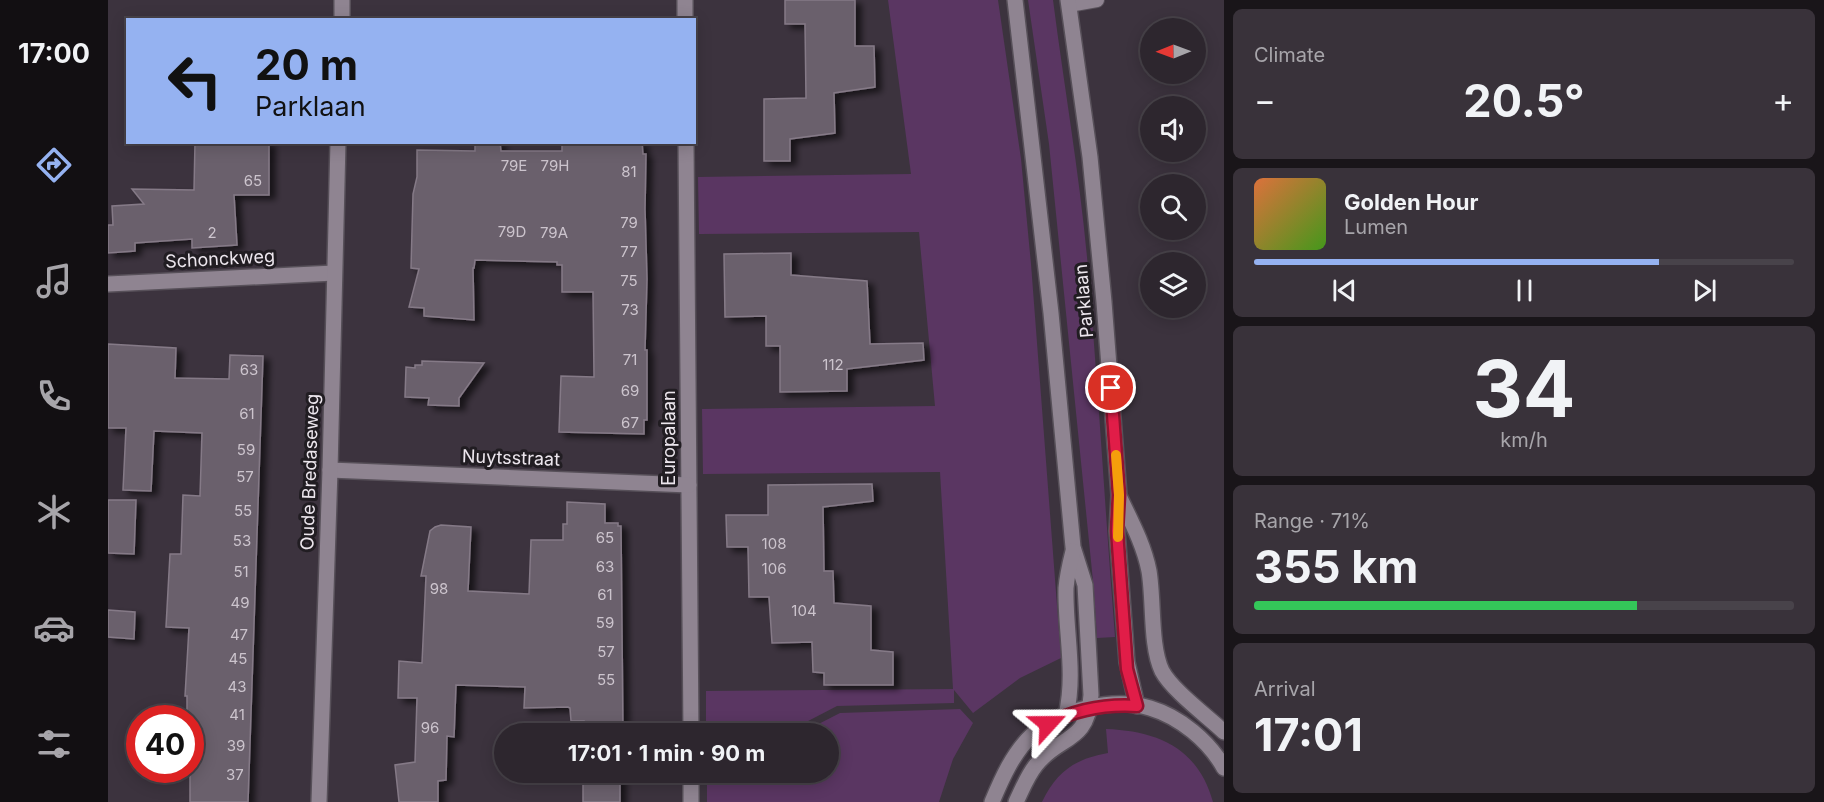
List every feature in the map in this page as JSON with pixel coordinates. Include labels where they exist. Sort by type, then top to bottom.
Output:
[{"type":"street","points":[[342,0],[342,18]]},
{"type":"street","points":[[685,0],[685,18]]},
{"type":"street","name":"Parklaan","points":[[1016,0],[1051,313],[1073,547],[1084,585],[1090,665],[1090,708]]},
{"type":"street","name":"Parklaan","points":[[1068,3],[1090,157],[1119,495],[1117,531],[1127,669],[1137,706]]},
{"type":"street","name":"Oude Bredaseweg","points":[[319,802],[338,144]]},
{"type":"street","name":"Europalaan","points":[[686,144],[691,723]]},
{"type":"street","name":"Schonckweg","points":[[108,284],[334,273]]},
{"type":"street","name":"Nuytsstraat","points":[[330,471],[689,485]]},
{"type":"street","points":[[1119,495],[1142,547],[1148,567],[1156,652],[1161,668],[1172,684],[1224,732]]},
{"type":"street","name":"Parklaan","points":[[1066,715],[1070,701],[1071,669],[1066,586],[1073,547]]},
{"type":"street","points":[[992,802],[1003,776],[1018,751],[1033,735],[1066,715],[1090,708],[1113,705],[1137,706],[1166,714],[1186,726],[1204,742],[1224,768]]},
{"type":"street","points":[[1016,802],[1036,765],[1048,752],[1076,734],[1084,724],[1090,708]]},
{"type":"street","points":[[691,783],[692,802]]},
{"type":"lane","points":[[1068,3],[1097,0]]},
{"type":"shaded area","points":[[888,0],[998,0],[1021,159],[1061,658],[1020,678],[973,713],[954,690],[954,703],[837,706],[804,723],[706,723],[706,691],[953,689],[940,472],[703,474],[702,409],[935,406],[919,232],[699,234],[698,177],[911,174]]},
{"type":"shaded area","points":[[1028,0],[1053,0],[1076,161],[1091,304],[1115,637],[1097,638],[1049,144]]},
{"type":"shaded area","points":[[960,709],[973,723],[953,759],[939,802],[707,802],[707,783],[839,783],[839,723],[820,723],[840,713]]},
{"type":"shaded area","points":[[1106,729],[1143,734],[1173,746],[1197,768],[1213,802],[1042,802],[1054,782],[1068,768],[1086,759],[1108,753]]},
{"type":"building","points":[[785,0],[855,0],[855,46],[874,46],[875,87],[834,93],[835,133],[790,139],[790,161],[764,161],[764,99],[806,98],[805,24],[785,24]]},
{"type":"building","points":[[195,144],[269,144],[269,195],[234,195],[237,245],[192,248],[192,239],[135,243],[135,251],[108,253],[108,225],[113,225],[112,206],[144,204],[132,189],[194,190]]},
{"type":"building","points":[[475,144],[500,144],[501,151],[562,151],[562,144],[642,144],[643,154],[646,154],[647,279],[645,350],[647,350],[647,420],[644,420],[644,434],[559,432],[561,376],[594,377],[593,292],[562,292],[562,265],[557,265],[557,262],[475,260],[473,268],[474,320],[424,316],[424,308],[409,307],[419,269],[411,268],[417,150],[475,151]]},
{"type":"building","points":[[791,253],[791,275],[867,281],[870,344],[923,343],[924,360],[847,369],[847,391],[780,392],[780,346],[766,346],[766,316],[725,317],[724,254]]},
{"type":"building","points":[[108,344],[176,348],[175,378],[229,379],[230,355],[263,356],[248,802],[190,802],[190,783],[204,783],[204,705],[187,705],[187,696],[185,696],[189,628],[166,627],[170,554],[181,554],[183,495],[200,496],[202,433],[154,431],[151,491],[123,490],[126,428],[108,428]]},
{"type":"building","points":[[422,361],[484,363],[459,398],[459,406],[428,405],[429,398],[405,397],[406,367],[415,368],[415,365],[422,365]]},
{"type":"building","points":[[872,484],[873,501],[823,507],[824,571],[833,571],[834,603],[871,606],[871,650],[893,652],[893,685],[824,685],[824,673],[813,672],[812,642],[772,643],[769,597],[749,597],[748,547],[727,547],[726,515],[768,515],[768,485]]},
{"type":"building","points":[[108,500],[136,500],[134,554],[108,553]]},
{"type":"building","points":[[567,502],[605,504],[605,523],[618,523],[618,526],[621,526],[623,723],[571,721],[568,707],[524,708],[525,687],[456,685],[454,737],[447,736],[446,780],[438,781],[438,802],[399,802],[395,765],[415,762],[417,698],[398,698],[399,661],[422,663],[426,576],[421,576],[430,531],[441,525],[471,527],[468,591],[529,594],[531,540],[563,540],[563,524],[567,524]]},
{"type":"building","points":[[108,610],[135,612],[134,639],[108,637]]},
{"type":"building","points":[[583,783],[620,783],[620,802],[583,802]]},
{"type":"slow traffic","points":[[1116,455],[1119,495],[1118,537]]},
{"type":"route","points":[[1048,724],[1066,715],[1090,708],[1113,705],[1137,706],[1127,669],[1117,531],[1119,495],[1111,388]]}]
